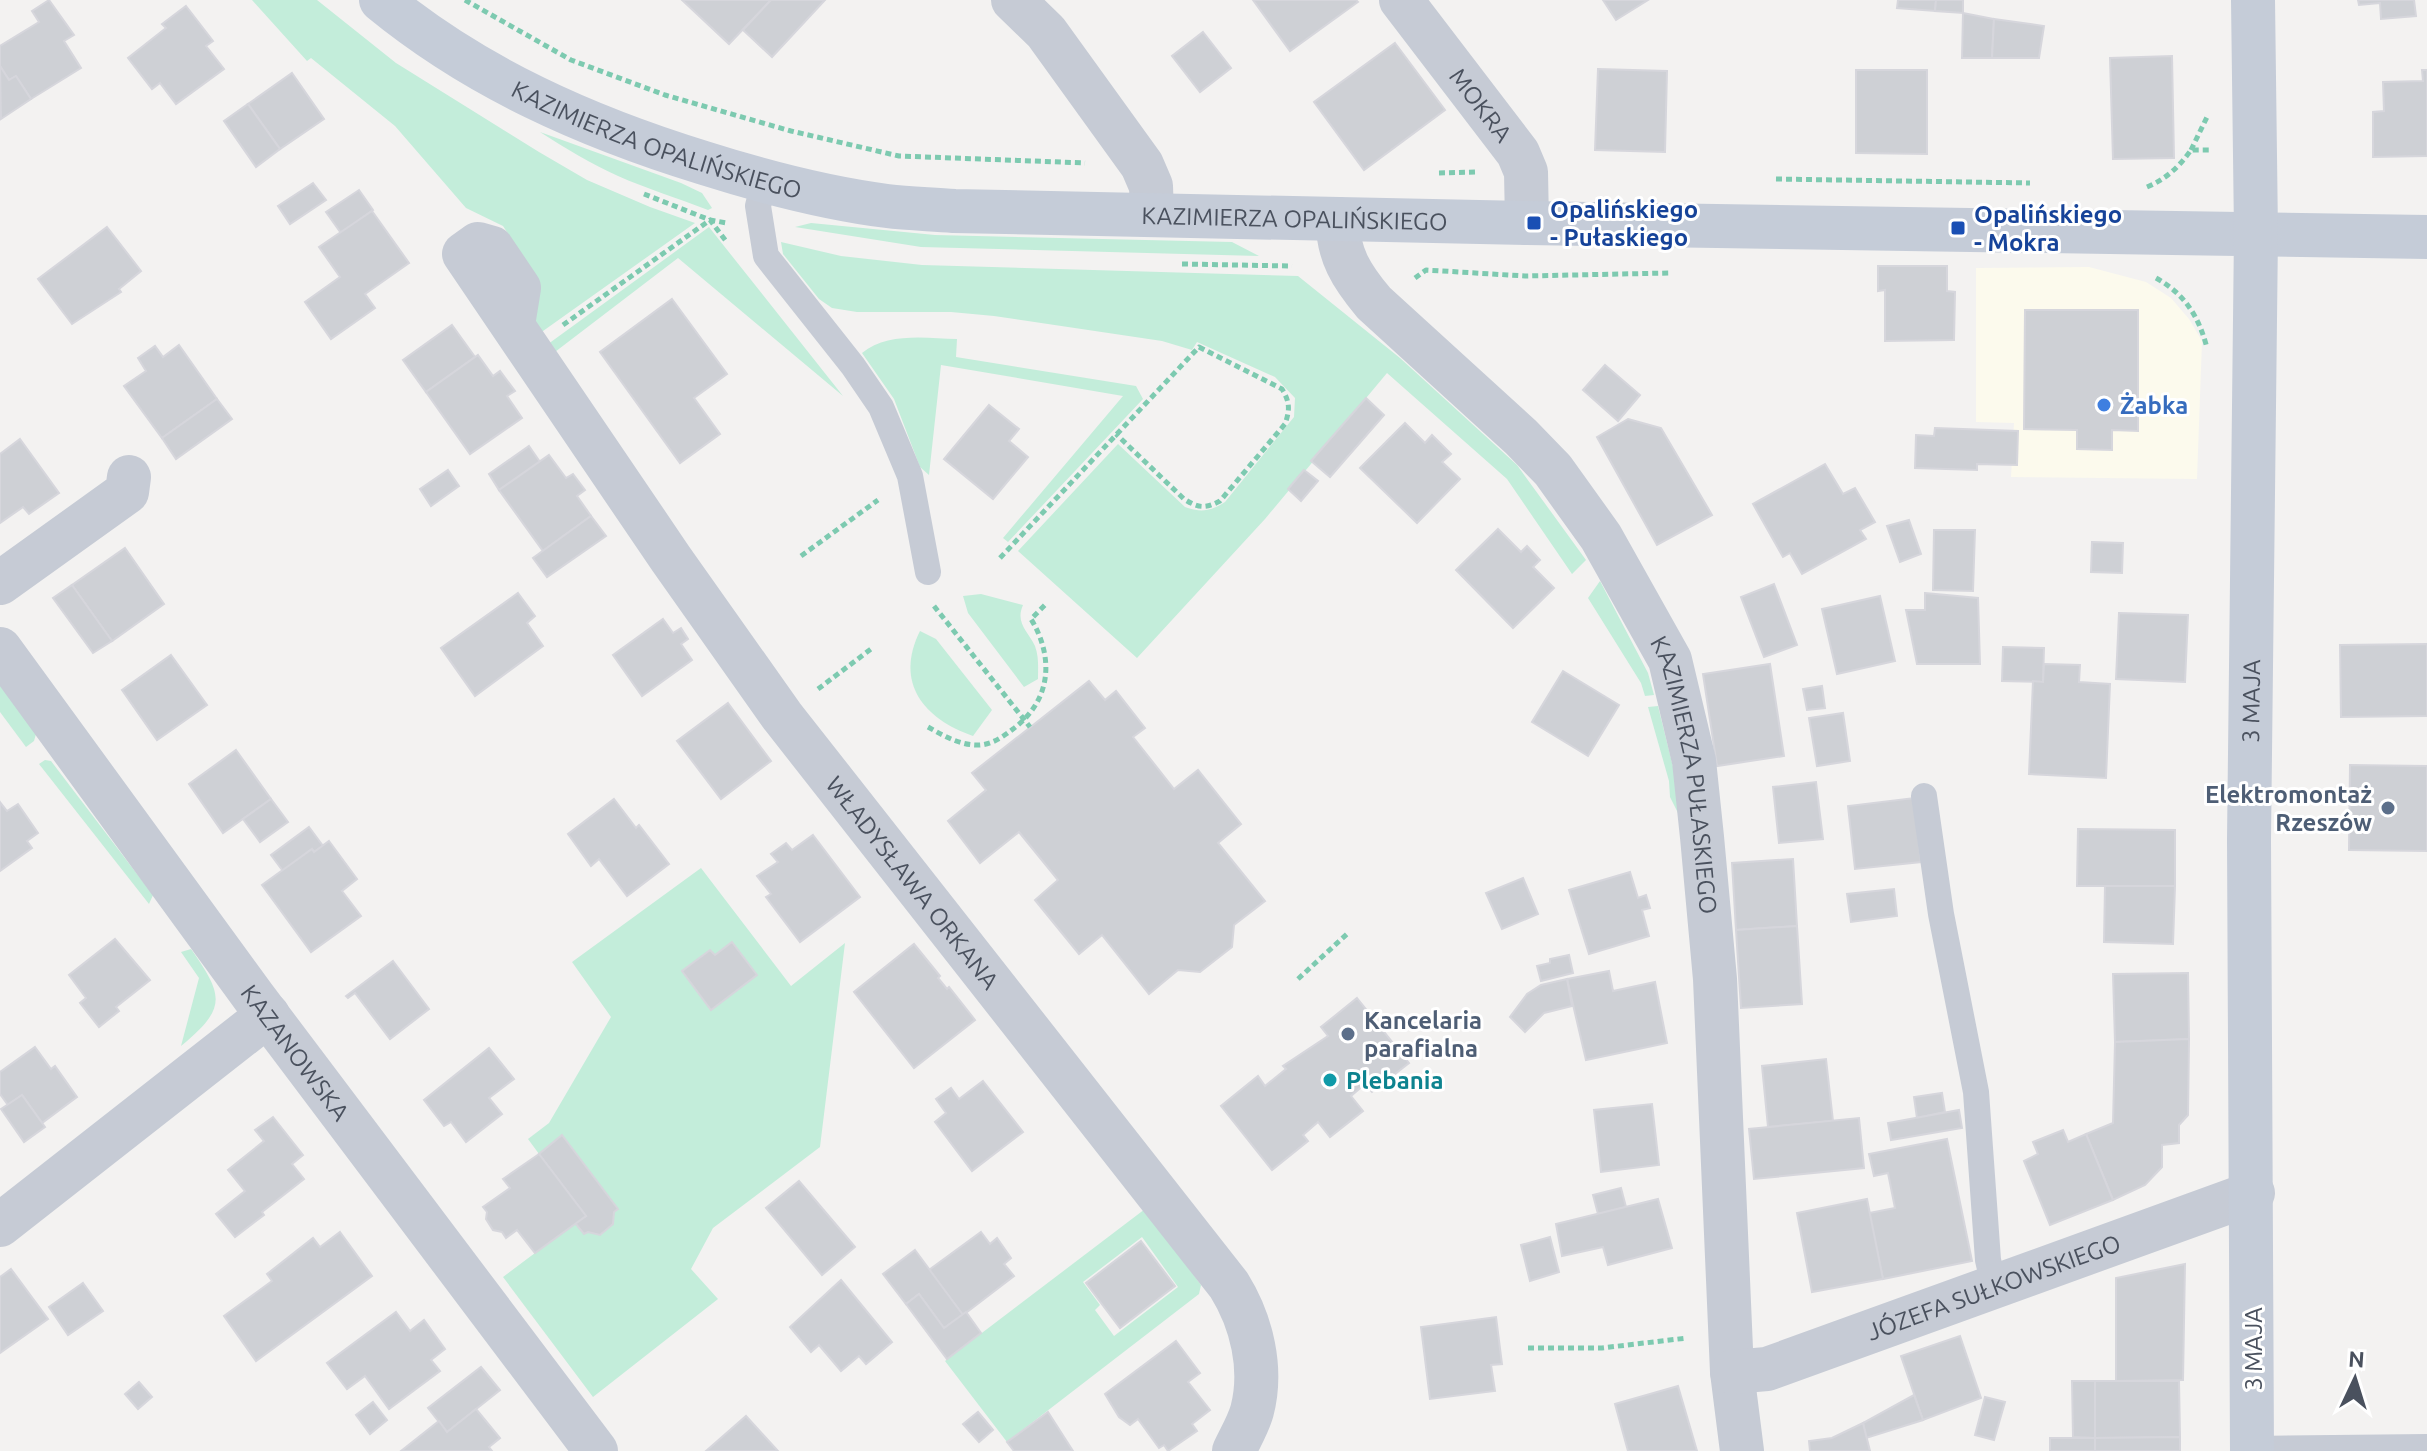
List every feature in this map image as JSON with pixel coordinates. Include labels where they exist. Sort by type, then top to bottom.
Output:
[{"type":"street","name":"KAZIMIERZA OPALIŃSKIEGO","points":[[381,0],[450,52],[517,90],[622,135],[764,182],[888,206],[954,211],[1527,223],[2427,237]]},
{"type":"street","points":[[1013,0],[1046,32],[1142,165],[1151,186],[1152,215]]},
{"type":"street","name":"MOKRA","points":[[1401,0],[1518,153],[1526,172],[1527,223]]},
{"type":"street","name":"3 MAJA","points":[[2252,1450],[2249,840],[2256,233],[2253,0]]},
{"type":"street","name":"KAZIMIERZA PUŁASKIEGO","points":[[1338,219],[1337,240],[1345,264],[1358,285],[1553,470],[1601,537],[1670,660],[1694,761],[1715,979],[1731,1353],[1742,1451]]},
{"type":"street","name":"WŁADYSŁAWA ORKANA","points":[[521,337],[662,546],[782,716],[1229,1285],[1244,1309],[1255,1369],[1251,1413],[1234,1451]]},
{"type":"street","points":[[0,583],[127,492],[129,477]]},
{"type":"street","name":"KAZANOWSKA","points":[[0,649],[268,1015],[596,1451]]},
{"type":"street","points":[[0,1225],[268,1015]]},
{"type":"street","name":"JÓZEFA SUŁKOWSKIEGO","points":[[1731,1353],[1767,1369],[2253,1193]]},
{"type":"lane","points":[[764,182],[758,206],[766,256],[853,366],[881,407],[910,476],[928,572]]},
{"type":"lane","points":[[1924,796],[1941,914],[1976,1092],[1988,1260],[1994,1286]]},
{"type":"lane","points":[[2252,1450],[2427,1447]]},
{"type":"path","points":[[465,0],[571,60],[665,95],[791,131],[899,156],[1142,165]]},
{"type":"path","points":[[1434,173],[1526,172]]},
{"type":"path","points":[[1768,179],[2038,184]]},
{"type":"path","points":[[634,190],[710,220],[726,241]]},
{"type":"path","points":[[521,337],[710,220]]},
{"type":"path","points":[[1410,289],[1416,276],[1426,270],[1525,276],[1681,272]]},
{"type":"path","points":[[2148,275],[2160,280],[2188,302],[2202,327],[2209,355]]},
{"type":"path","points":[[1000,558],[1116,434],[1199,347],[1282,389],[1288,399],[1290,412],[1285,424],[1220,501],[1207,508],[1195,506],[1184,499],[1116,434]]},
{"type":"path","points":[[801,556],[883,497]]},
{"type":"path","points":[[928,727],[960,743],[982,745],[998,740],[1025,720],[1044,689],[1047,658],[1042,638],[1031,619],[1047,603]]},
{"type":"path","points":[[935,607],[1030,727]]},
{"type":"path","points":[[844,670],[871,649]]},
{"type":"path","points":[[1298,979],[1347,934]]},
{"type":"path","points":[[1528,1348],[1731,1353]]},
{"type":"shaded area","points":[[2089,267],[2146,282],[2171,298],[2202,341],[2197,479],[2011,477],[2014,423],[1976,422],[1976,268]]},
{"type":"green space","points":[[252,0],[317,0],[396,63],[539,152],[587,180],[695,223],[536,336],[533,327],[539,281],[503,226],[466,208],[395,126],[311,58],[307,61]]},
{"type":"green space","points":[[540,132],[681,183],[702,193],[712,208],[708,210],[618,176]]},
{"type":"green space","points":[[811,223],[935,235],[1232,242],[1259,256],[921,247],[795,227]]},
{"type":"green space","points":[[709,227],[843,396],[678,258],[551,355],[544,347]]},
{"type":"green space","points":[[781,242],[841,256],[922,265],[1298,276],[1400,358],[1517,465],[1586,560],[1572,574],[1507,479],[1387,373],[1265,519],[1137,658],[1018,551],[1118,444],[1185,507],[1201,510],[1220,505],[1294,417],[1295,398],[1275,377],[1197,342],[1192,350],[1162,341],[994,316],[951,312],[857,312],[832,308],[819,299],[783,254]]},
{"type":"green space","points":[[895,339],[957,339],[956,357],[1136,386],[1143,399],[1008,542],[1003,538],[1123,396],[941,365],[929,475],[920,467],[894,399],[862,353],[872,346]]},
{"type":"green space","points":[[1600,581],[1648,673],[1654,695],[1645,696],[1641,683],[1588,598]]},
{"type":"green space","points":[[981,594],[1023,605],[1021,622],[1035,646],[1038,666],[1038,679],[1024,687],[968,613],[963,596]]},
{"type":"green space","points":[[920,631],[936,639],[992,710],[973,736],[940,720],[918,697],[910,667]]},
{"type":"green space","points":[[0,685],[36,734],[34,741],[26,747],[0,712]]},
{"type":"green space","points":[[1658,706],[1677,783],[1678,813],[1670,797],[1669,781],[1648,707]]},
{"type":"green space","points":[[45,760],[51,761],[153,895],[149,904],[39,764]]},
{"type":"green space","points":[[701,868],[791,986],[845,943],[820,1147],[713,1228],[691,1269],[718,1299],[593,1397],[503,1277],[575,1223],[584,1234],[601,1235],[613,1224],[614,1212],[618,1209],[563,1136],[539,1154],[528,1139],[549,1123],[611,1017],[572,962]]},
{"type":"green space","points":[[191,949],[210,979],[216,1001],[207,1021],[181,1046],[199,978],[181,952]]},
{"type":"green space","points":[[1145,1209],[1201,1285],[1199,1294],[1007,1442],[945,1361]],"holes":[[[1142,1237],[1178,1287],[1114,1336],[1095,1310],[1100,1305],[1083,1282]]]},
{"type":"building","points":[[49,0],[74,35],[64,41],[81,68],[31,99],[16,76],[9,80],[0,66],[0,46],[39,22],[32,11]]},
{"type":"building","points":[[682,0],[771,0],[729,44]]},
{"type":"building","points":[[771,0],[825,0],[772,57],[743,30]]},
{"type":"building","points":[[1253,0],[1356,0],[1358,2],[1290,51]]},
{"type":"building","points":[[1603,0],[1648,0],[1616,20]]},
{"type":"building","points":[[1898,0],[1936,0],[1935,11],[1897,8]]},
{"type":"building","points":[[1936,0],[1963,0],[1963,13],[1935,11]]},
{"type":"building","points":[[2358,0],[2414,0],[2416,16],[2381,19],[2380,3],[2359,5]]},
{"type":"building","points":[[186,6],[213,41],[206,46],[224,69],[176,104],[160,83],[152,89],[128,58],[166,28],[162,24]]},
{"type":"building","points":[[1963,13],[1994,19],[1992,58],[1962,58]]},
{"type":"building","points":[[1994,19],[2044,26],[2039,58],[1992,58]]},
{"type":"building","points":[[1203,32],[1231,68],[1200,92],[1172,56]]},
{"type":"building","points":[[1395,43],[1445,110],[1364,170],[1314,102]]},
{"type":"building","points":[[2172,56],[2174,158],[2113,159],[2110,58]]},
{"type":"building","points":[[0,66],[9,80],[16,76],[31,99],[1,119]]},
{"type":"building","points":[[1598,69],[1667,71],[1665,152],[1595,150]]},
{"type":"building","points":[[1856,70],[1927,70],[1927,154],[1856,153]]},
{"type":"building","points":[[2422,70],[2427,70],[2427,156],[2373,157],[2373,112],[2384,111],[2383,82],[2423,81]]},
{"type":"building","points":[[292,73],[324,119],[280,149],[248,104]]},
{"type":"building","points":[[248,104],[280,149],[256,167],[224,121]]},
{"type":"building","points":[[313,183],[326,200],[290,224],[278,206]]},
{"type":"building","points":[[359,190],[373,210],[341,233],[326,212]]},
{"type":"building","points":[[372,211],[409,263],[365,294],[375,308],[331,339],[305,302],[340,277],[319,247]]},
{"type":"building","points":[[107,227],[141,271],[119,289],[121,292],[72,324],[38,279]]},
{"type":"building","points":[[1878,266],[1947,266],[1947,291],[1955,292],[1954,340],[1885,341],[1885,290],[1878,291]]},
{"type":"building","points":[[672,299],[727,374],[694,398],[720,434],[680,463],[600,352]]},
{"type":"building","points":[[2025,310],[2138,310],[2138,431],[2112,430],[2112,450],[2077,449],[2077,430],[2024,429]]},
{"type":"building","points":[[452,325],[475,357],[426,392],[403,360]]},
{"type":"building","points":[[179,345],[217,399],[162,438],[124,386],[146,371],[138,358],[155,346],[163,357]]},
{"type":"building","points":[[478,355],[493,376],[500,371],[515,391],[507,396],[522,418],[470,454],[426,392]]},
{"type":"building","points":[[1605,365],[1640,395],[1618,421],[1583,390]]},
{"type":"building","points":[[1366,398],[1384,415],[1330,477],[1311,461]]},
{"type":"building","points":[[217,399],[232,419],[176,459],[162,438]]},
{"type":"building","points":[[989,405],[1019,429],[1009,441],[1028,457],[993,499],[944,459]]},
{"type":"building","points":[[1628,419],[1661,428],[1712,515],[1657,545],[1597,437]]},
{"type":"building","points":[[1405,423],[1425,443],[1432,435],[1451,454],[1442,462],[1460,479],[1417,523],[1360,468]]},
{"type":"building","points":[[1935,428],[2018,431],[2017,465],[1977,464],[1977,470],[1915,468],[1916,435],[1934,436]]},
{"type":"building","points":[[20,439],[59,493],[29,514],[23,507],[0,523],[0,454]]},
{"type":"building","points":[[529,446],[540,462],[499,490],[489,474]]},
{"type":"building","points":[[549,455],[566,478],[573,474],[585,490],[577,496],[591,516],[543,551],[499,490]]},
{"type":"building","points":[[1825,464],[1843,494],[1855,488],[1875,522],[1860,530],[1866,539],[1802,574],[1790,553],[1783,557],[1753,504]]},
{"type":"building","points":[[448,470],[459,486],[431,506],[420,489]]},
{"type":"building","points":[[1304,470],[1318,481],[1301,501],[1288,489]]},
{"type":"building","points":[[591,516],[606,536],[547,577],[533,558]]},
{"type":"building","points":[[1909,520],[1921,554],[1900,562],[1887,526]]},
{"type":"building","points":[[1498,529],[1521,552],[1527,546],[1540,560],[1533,567],[1554,588],[1513,628],[1456,570]]},
{"type":"building","points":[[1934,530],[1975,530],[1973,591],[1933,590]]},
{"type":"building","points":[[2092,542],[2123,543],[2122,573],[2091,572]]},
{"type":"building","points":[[125,548],[164,604],[112,641],[72,585]]},
{"type":"building","points":[[1774,584],[1797,645],[1764,657],[1741,597]]},
{"type":"building","points":[[72,585],[112,641],[93,653],[53,598]]},
{"type":"building","points":[[518,593],[535,616],[527,623],[543,646],[475,696],[441,648]]},
{"type":"building","points":[[1925,593],[1978,598],[1980,664],[1917,664],[1906,610],[1925,610]]},
{"type":"building","points":[[1880,596],[1895,661],[1837,674],[1822,609]]},
{"type":"building","points":[[2119,613],[2188,615],[2185,682],[2116,679]]},
{"type":"building","points":[[663,619],[673,633],[681,628],[688,639],[681,644],[692,660],[642,696],[613,655]]},
{"type":"building","points":[[2427,644],[2427,716],[2341,717],[2340,645]]},
{"type":"building","points":[[2003,647],[2044,648],[2043,682],[2002,681]]},
{"type":"building","points":[[171,655],[207,705],[157,740],[122,690]]},
{"type":"building","points":[[1770,664],[1784,756],[1717,766],[1703,674]]},
{"type":"building","points":[[2044,664],[2080,665],[2079,682],[2110,684],[2106,778],[2029,774],[2033,681],[2043,682]]},
{"type":"building","points":[[1563,671],[1619,705],[1588,756],[1532,722]]},
{"type":"building","points":[[1089,681],[1105,700],[1116,691],[1145,728],[1133,737],[1174,789],[1198,770],[1241,824],[1218,843],[1265,901],[1234,925],[1232,947],[1200,972],[1178,970],[1149,994],[1102,935],[1079,954],[1035,900],[1058,880],[1019,832],[980,863],[948,821],[986,790],[972,773]]},
{"type":"building","points":[[1822,686],[1825,708],[1807,710],[1803,689]]},
{"type":"building","points":[[728,703],[771,761],[721,799],[677,741]]},
{"type":"building","points":[[1843,713],[1850,761],[1817,766],[1809,718]]},
{"type":"building","points":[[236,750],[271,799],[223,833],[189,784]]},
{"type":"building","name":"Elektromontaż Rzeszów","points":[[2350,765],[2427,766],[2427,851],[2349,850]]},
{"type":"building","points":[[1816,782],[1823,839],[1779,843],[1773,787]]},
{"type":"building","points":[[1914,798],[1921,862],[1855,869],[1848,806]]},
{"type":"building","points":[[271,799],[288,822],[260,842],[243,819]]},
{"type":"building","points":[[614,799],[669,864],[627,896],[599,859],[591,866],[568,834]]},
{"type":"building","points":[[0,802],[7,811],[18,804],[38,833],[27,841],[32,848],[0,871]]},
{"type":"building","points":[[309,827],[323,846],[314,852],[312,849],[283,871],[271,855]]},
{"type":"building","points":[[2078,829],[2175,830],[2175,886],[2077,886]]},
{"type":"building","points":[[813,835],[860,897],[800,942],[766,897],[771,894],[757,876],[778,862],[771,854],[786,843],[792,850]]},
{"type":"building","points":[[329,841],[357,879],[342,891],[361,916],[311,952],[262,885],[312,849],[314,852]]},
{"type":"building","points":[[1793,859],[1797,926],[1736,930],[1732,863]]},
{"type":"building","points":[[1630,872],[1638,898],[1646,895],[1650,908],[1642,910],[1649,936],[1589,954],[1569,890]]},
{"type":"building","points":[[1523,878],[1538,914],[1502,929],[1486,893]]},
{"type":"building","points":[[2105,886],[2175,886],[2173,944],[2104,942]]},
{"type":"building","points":[[1894,889],[1897,916],[1851,922],[1847,894]]},
{"type":"building","points":[[1797,926],[1802,1004],[1741,1008],[1736,930]]},
{"type":"building","points":[[115,939],[150,980],[116,1007],[119,1011],[99,1027],[80,1003],[86,998],[69,975]]},
{"type":"building","points":[[732,942],[757,975],[711,1010],[682,971],[710,950],[715,955]]},
{"type":"building","points":[[914,944],[940,976],[938,978],[975,1020],[914,1068],[854,992]]},
{"type":"building","points":[[1569,955],[1573,973],[1541,981],[1537,966]]},
{"type":"building","points":[[393,961],[429,1009],[390,1039],[355,993],[348,998],[346,996]]},
{"type":"building","points":[[1609,971],[1613,991],[1655,982],[1667,1043],[1586,1060],[1567,979]]},
{"type":"building","points":[[2188,973],[2189,1039],[2115,1042],[2113,974]]},
{"type":"building","points":[[1567,979],[1572,1006],[1544,1013],[1525,1032],[1510,1017],[1527,994],[1541,985]]},
{"type":"building","name":"Plebania","points":[[1357,998],[1409,1063],[1372,1092],[1365,1084],[1351,1096],[1363,1111],[1330,1137],[1318,1122],[1303,1135],[1308,1141],[1272,1170],[1221,1106],[1258,1076],[1265,1086],[1286,1069],[1283,1066],[1328,1036],[1321,1027]]},
{"type":"building","points":[[2189,1039],[2188,1115],[2179,1125],[2179,1143],[2162,1145],[2162,1167],[2145,1185],[2113,1200],[2086,1134],[2113,1123],[2115,1042]]},
{"type":"building","points":[[35,1047],[51,1069],[55,1066],[77,1097],[42,1123],[22,1095],[8,1105],[0,1094],[0,1072]]},
{"type":"building","points":[[489,1048],[514,1079],[489,1098],[502,1114],[466,1142],[451,1122],[444,1126],[424,1100]]},
{"type":"building","points":[[1826,1059],[1833,1121],[1768,1127],[1762,1066]]},
{"type":"building","points":[[983,1081],[1023,1132],[972,1171],[935,1122],[946,1113],[936,1099],[951,1088],[959,1099]]},
{"type":"building","points":[[1942,1093],[1945,1112],[1917,1118],[1914,1097]]},
{"type":"building","points":[[22,1095],[45,1127],[24,1142],[1,1109]]},
{"type":"building","points":[[1652,1104],[1659,1165],[1601,1172],[1594,1110]]},
{"type":"building","points":[[1959,1110],[1962,1128],[1891,1140],[1888,1123]]},
{"type":"building","points":[[273,1117],[303,1155],[292,1164],[304,1179],[235,1237],[216,1214],[245,1191],[228,1170],[264,1141],[255,1130]]},
{"type":"building","points":[[1859,1118],[1864,1168],[1754,1179],[1749,1129]]},
{"type":"building","points":[[2063,1130],[2068,1142],[2086,1134],[2113,1200],[2050,1225],[2024,1161],[2038,1154],[2033,1142]]},
{"type":"building","points":[[562,1135],[618,1209],[614,1212],[613,1224],[600,1235],[584,1234],[575,1223],[586,1216],[539,1154]]},
{"type":"building","points":[[1947,1139],[1972,1261],[1883,1279],[1869,1213],[1895,1208],[1888,1173],[1874,1176],[1869,1154]]},
{"type":"building","points":[[539,1154],[586,1216],[535,1253],[517,1230],[506,1238],[502,1232],[493,1230],[483,1207],[510,1188],[503,1179]]},
{"type":"building","points":[[799,1181],[855,1247],[822,1275],[766,1208]]},
{"type":"building","points":[[1621,1188],[1626,1207],[1598,1214],[1593,1195]]},
{"type":"building","points":[[1658,1199],[1672,1248],[1608,1265],[1603,1247],[1562,1256],[1556,1224]]},
{"type":"building","points":[[1867,1199],[1883,1279],[1812,1292],[1797,1213]]},
{"type":"building","points":[[340,1232],[372,1276],[256,1361],[224,1316],[272,1281],[267,1274],[313,1238],[320,1247]]},
{"type":"building","points":[[981,1232],[990,1244],[997,1238],[1011,1258],[1004,1264],[1014,1276],[963,1315],[929,1270]]},
{"type":"building","points":[[1550,1237],[1559,1272],[1530,1281],[1521,1245]]},
{"type":"building","points":[[1141,1241],[1175,1286],[1120,1328],[1086,1283]]},
{"type":"building","points":[[915,1250],[963,1315],[944,1328],[919,1294],[906,1304],[883,1274]]},
{"type":"building","points":[[2185,1264],[2183,1380],[2116,1381],[2116,1278]]},
{"type":"building","points":[[11,1269],[48,1319],[0,1353],[0,1277]]},
{"type":"building","points":[[841,1280],[892,1342],[866,1364],[859,1356],[841,1371],[819,1345],[811,1352],[790,1327]]},
{"type":"building","points":[[83,1283],[103,1311],[68,1335],[49,1307]]},
{"type":"building","points":[[919,1294],[944,1328],[966,1312],[981,1333],[947,1359],[906,1304]]},
{"type":"building","points":[[396,1312],[410,1331],[424,1320],[445,1349],[431,1360],[440,1371],[389,1409],[365,1376],[347,1389],[327,1363]]},
{"type":"building","points":[[1496,1317],[1502,1364],[1491,1365],[1495,1391],[1430,1399],[1421,1327]]},
{"type":"building","points":[[1960,1336],[1981,1398],[1923,1420],[1901,1356]]},
{"type":"building","points":[[1176,1341],[1200,1373],[1188,1382],[1210,1410],[1192,1424],[1197,1431],[1168,1451],[1164,1445],[1159,1448],[1138,1419],[1130,1425],[1119,1417],[1105,1394]]},
{"type":"building","points":[[481,1367],[500,1390],[447,1432],[428,1408]]},
{"type":"building","points":[[2072,1381],[2095,1381],[2095,1438],[2073,1437]]},
{"type":"building","points":[[2095,1381],[2179,1381],[2180,1437],[2095,1438]]},
{"type":"building","points":[[139,1382],[152,1397],[138,1409],[125,1394]]},
{"type":"building","points":[[1678,1386],[1697,1451],[1628,1451],[1615,1404]]},
{"type":"building","points":[[1914,1395],[1923,1420],[1866,1438],[1863,1423]]},
{"type":"building","points":[[1985,1397],[2005,1402],[1994,1440],[1975,1435]]},
{"type":"building","points":[[373,1402],[387,1420],[370,1434],[356,1415]]},
{"type":"building","points":[[476,1409],[500,1438],[489,1447],[492,1451],[401,1451],[439,1421],[447,1432]]},
{"type":"building","points":[[978,1412],[993,1430],[979,1442],[963,1424]]},
{"type":"building","points":[[1048,1412],[1073,1451],[1014,1451],[1007,1442]]},
{"type":"building","points":[[746,1416],[778,1451],[706,1451]]},
{"type":"building","points":[[1863,1423],[1870,1451],[1810,1451],[1809,1441],[1832,1438]]},
{"type":"building","points":[[2180,1437],[2180,1451],[2095,1451],[2095,1438]]},
{"type":"building","points":[[2050,1438],[2095,1438],[2095,1451],[2050,1451]]},
{"type":"place","name":"Opalińskiego - Pułaskiego","points":[[1534,223]]},
{"type":"place","name":"Opalińskiego - Mokra","points":[[1958,228]]},
{"type":"place","name":"Żabka","points":[[2104,405]]},
{"type":"place","name":"Elektromontaż Rzeszów","points":[[2388,808]]},
{"type":"place","name":"Kancelaria parafialna","points":[[1348,1034]]},
{"type":"place","name":"Plebania","points":[[1330,1080]]}]
